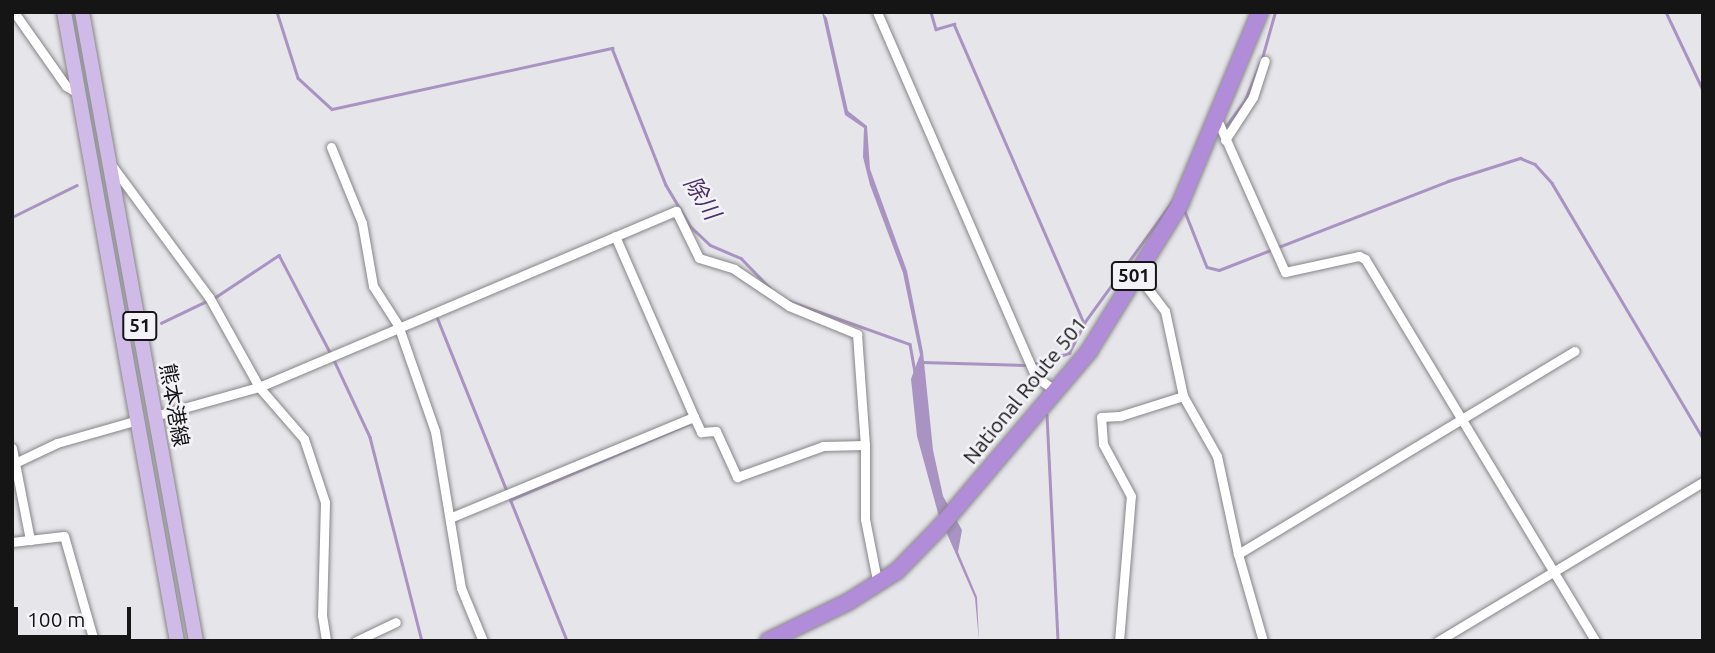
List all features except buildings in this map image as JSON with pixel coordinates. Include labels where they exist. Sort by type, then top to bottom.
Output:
[{"type":"highway","name":"National Route 501","points":[[768,641],[878,585],[940,527],[1089,351],[1180,204],[1260,12]]},
{"type":"main road","name":"熊本港線","points":[[64,12],[82,95],[177,641]]},
{"type":"main road","name":"熊本港線","points":[[82,12],[113,167],[196,641]]},
{"type":"street","points":[[14,12],[66,86],[82,95]]},
{"type":"street","points":[[877,12],[1035,376],[1054,390]]},
{"type":"street","points":[[1225,141],[1253,97],[1265,61]]},
{"type":"street","points":[[1215,116],[1285,272],[1359,256],[1365,259],[1595,641]]},
{"type":"street","points":[[331,146],[362,223],[373,286],[397,325],[435,431],[452,517],[461,587],[482,641]]},
{"type":"street","points":[[113,167],[209,296],[259,387],[304,439],[316,467],[328,533],[322,615],[326,641]]},
{"type":"street","points":[[155,416],[259,387],[397,325],[676,211],[699,258],[734,269],[789,306],[857,334],[866,445],[865,519],[878,585]]},
{"type":"street","points":[[615,236],[701,432],[716,432],[737,477],[823,446],[866,445]]},
{"type":"street","points":[[1136,273],[1165,311],[1183,396],[1217,456],[1238,554],[1263,641]]},
{"type":"street","points":[[1238,554],[1574,351]]},
{"type":"street","points":[[1119,641],[1131,496],[1103,444],[1101,417],[1121,416],[1183,396]]},
{"type":"street","points":[[452,517],[694,417]]},
{"type":"street","points":[[18,462],[57,443],[138,420]]},
{"type":"street","points":[[12,448],[18,462],[19,502],[30,540]]},
{"type":"street","points":[[1438,641],[1703,482]]},
{"type":"street","points":[[12,542],[64,536],[93,641]]},
{"type":"street","points":[[356,641],[397,622]]},
{"type":"shaded area","points":[[822,12],[827,18],[848,111],[867,126],[870,169],[907,271],[923,352],[933,450],[943,496],[962,530],[958,552],[977,597],[979,641],[975,598],[938,513],[917,436],[911,379],[920,355],[903,273],[870,185],[863,157],[864,128],[845,115]]},
{"type":"waterway","name":"除川","points":[[277,12],[298,78],[332,109],[612,48],[666,185],[691,227],[710,245],[741,258],[770,288]]},
{"type":"waterway","points":[[931,12],[936,29],[954,24],[1084,323]]},
{"type":"waterway","points":[[1262,58],[1275,12]]},
{"type":"waterway","points":[[1666,12],[1703,90]]},
{"type":"waterway","points":[[1224,129],[1245,100],[1259,65]]},
{"type":"waterway","points":[[1184,209],[1207,267],[1219,270],[1448,181],[1520,158],[1535,164],[1552,183],[1703,438]]},
{"type":"waterway","points":[[12,217],[77,185]]},
{"type":"waterway","points":[[1033,364],[1069,353],[1084,323],[1174,199]]},
{"type":"waterway","points":[[161,323],[217,296],[279,255],[331,354]]},
{"type":"waterway","name":"除川","points":[[789,301],[910,344],[915,372]]},
{"type":"waterway","points":[[437,317],[567,641]]},
{"type":"waterway","points":[[334,360],[370,437],[422,641]]},
{"type":"waterway","points":[[922,362],[1026,365]]},
{"type":"waterway","points":[[1047,415],[1058,641]]},
{"type":"waterway","points":[[510,500],[688,424]]}]
